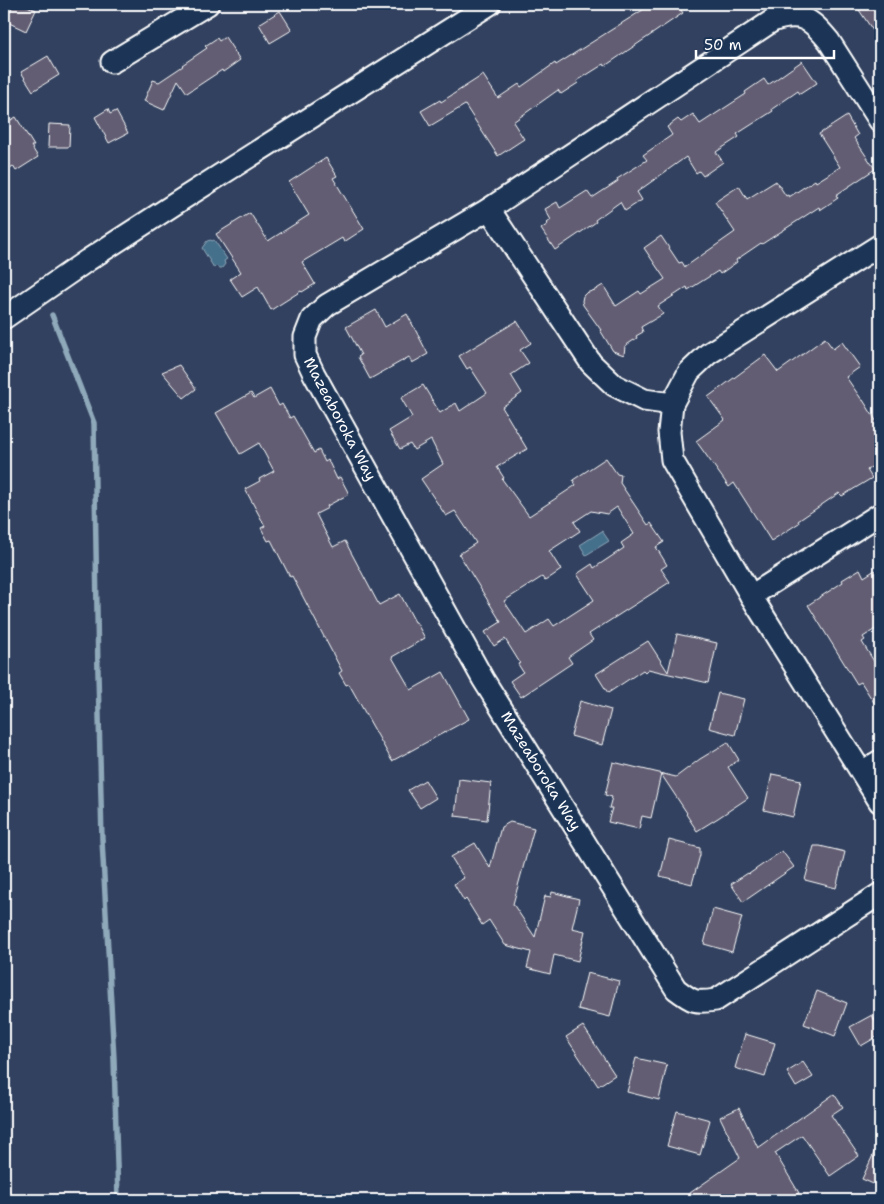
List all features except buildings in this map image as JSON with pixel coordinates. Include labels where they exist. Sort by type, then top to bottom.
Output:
[{"type":"street","points":[[112,62],[208,4]]},
{"type":"street","points":[[4,318],[88,260],[490,4]]},
{"type":"street","points":[[672,404],[644,400],[614,385],[591,363],[489,209],[772,21],[786,16],[798,16],[810,21],[820,30],[880,120]]},
{"type":"street","name":"Mazeaboroka Way","points":[[489,209],[327,306],[312,320],[305,338],[305,354],[314,374],[483,679],[676,989],[690,1000],[700,1002],[716,1000],[880,894]]},
{"type":"street","points":[[880,245],[708,354],[688,372],[672,404],[669,432],[672,460],[751,596],[880,802]]},
{"type":"street","points":[[751,596],[880,514]]},
{"type":"street","points":[[862,772],[880,761]]},
{"type":"water","points":[[214,240],[227,259],[224,261],[225,264],[222,268],[216,266],[214,268],[202,248],[207,241]]},
{"type":"water","points":[[602,531],[609,541],[586,555],[580,545]]},
{"type":"waterway","points":[[52,315],[94,423],[102,840],[114,1059],[118,1200]]}]
